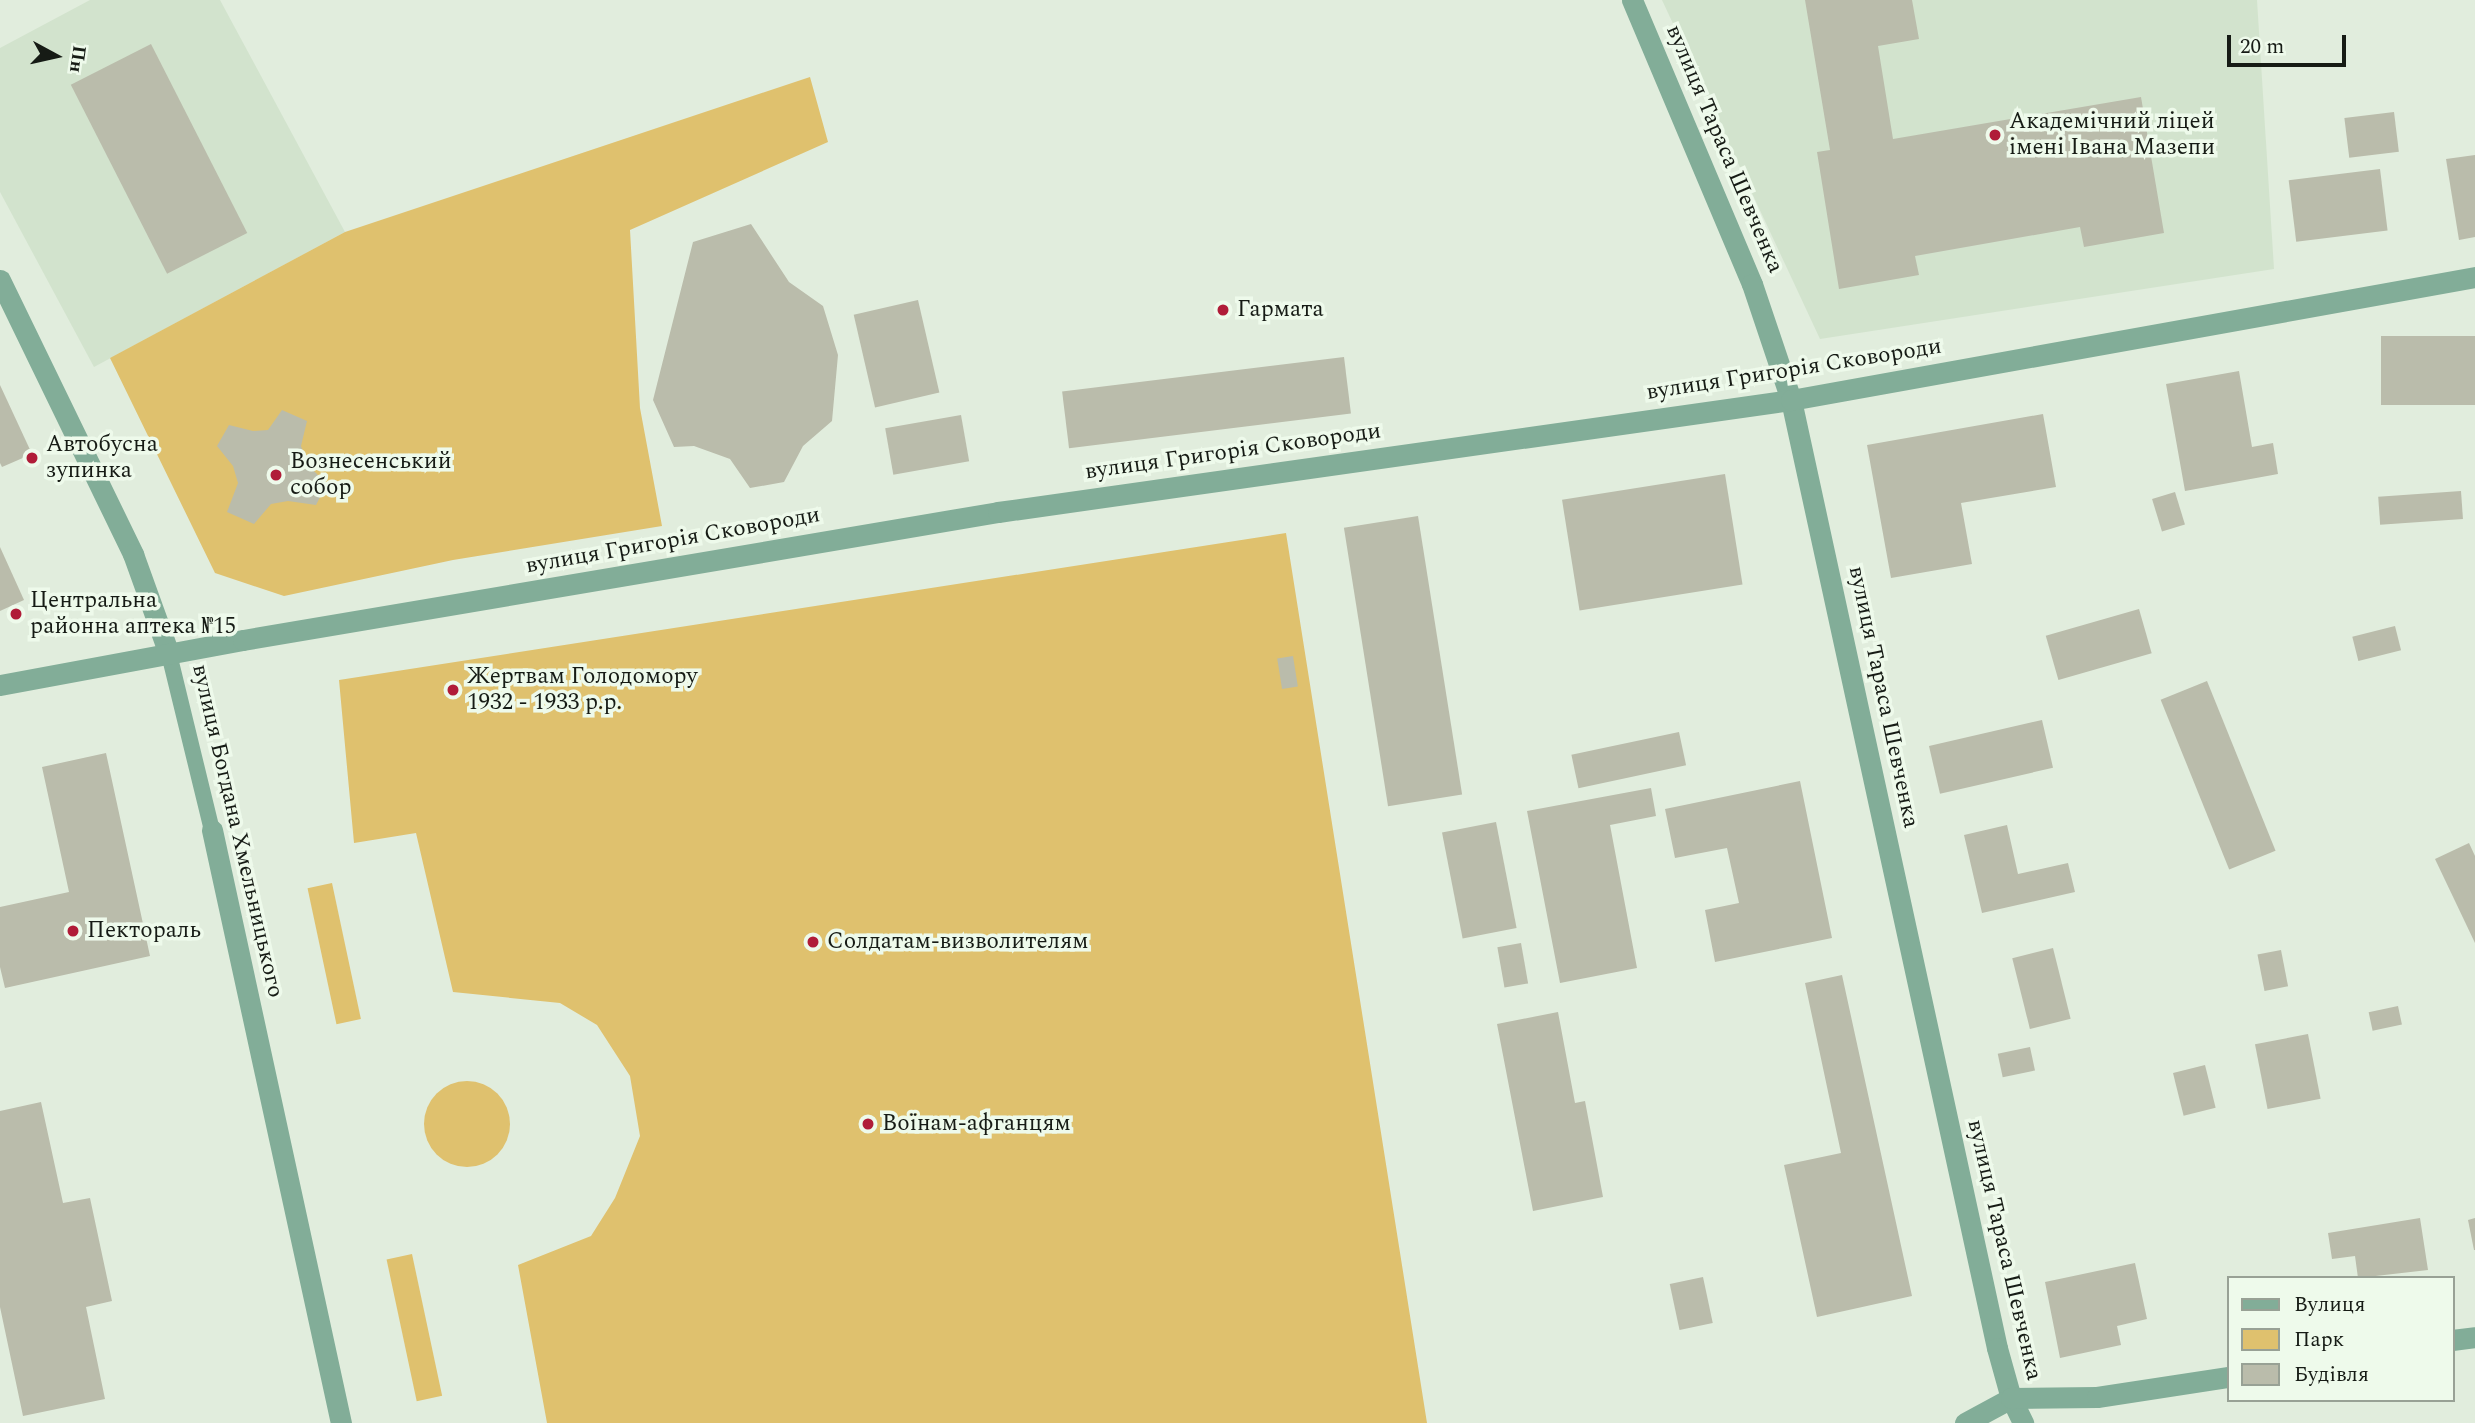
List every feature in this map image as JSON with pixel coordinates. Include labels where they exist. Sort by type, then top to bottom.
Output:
[{"type":"street","name":"вулиця Тараса Шевченка","points":[[1632,0],[1752,284],[1791,400],[1997,1348],[2011,1398],[2023,1423]]},
{"type":"street","name":"вулиця Григорія Сковороди","points":[[0,685],[998,512],[1791,400],[2475,277]]},
{"type":"street","name":"вулиця Богдана Хмельницького","points":[[0,279],[134,554],[169,654]]},
{"type":"street","name":"вулиця Богдана Хмельницького","points":[[212,830],[341,1423]]},
{"type":"street","points":[[2454,1340],[2475,1337]]},
{"type":"street","points":[[1965,1423],[2011,1398],[2096,1396],[2226,1377]]},
{"type":"lane","name":"вулиця Богдана Хмельницького","points":[[169,654],[212,830]]},
{"type":"shaded area","points":[[90,0],[220,0],[345,232],[94,367],[0,192],[0,48]]},
{"type":"shaded area","name":"Академічний ліцей імені Івана Мазепи","points":[[1662,0],[2257,0],[2274,269],[1820,339]]},
{"type":"green space","points":[[810,77],[828,142],[630,230],[640,408],[662,526],[453,560],[284,596],[215,573],[110,358],[345,232]]},
{"type":"green space","points":[[1286,533],[1427,1423],[547,1423],[518,1265],[591,1236],[615,1198],[640,1136],[630,1076],[597,1025],[560,1003],[453,992],[416,833],[354,843],[339,680]]},
{"type":"green space","points":[[332,883],[361,1019],[336,1024],[308,888]]},
{"type":"green space","points":[[467,1081],[484,1084],[498,1093],[507,1107],[510,1124],[507,1141],[498,1155],[484,1164],[467,1167],[450,1164],[436,1155],[427,1141],[424,1124],[427,1107],[436,1093],[450,1084]]},
{"type":"green space","points":[[412,1254],[442,1396],[417,1401],[387,1259]]},
{"type":"building","name":"Академічний ліцей імені Івана Мазепи","points":[[1805,0],[1912,0],[1919,39],[1878,46],[1893,139],[2141,97],[2164,233],[2084,247],[2080,227],[1915,256],[1919,275],[1839,289],[1817,152],[1830,150]]},
{"type":"building","points":[[151,44],[247,233],[167,274],[71,85]]},
{"type":"building","points":[[2394,112],[2399,152],[2349,158],[2344,118]]},
{"type":"building","points":[[2475,155],[2475,237],[2459,240],[2446,159]]},
{"type":"building","points":[[2380,169],[2388,231],[2296,242],[2289,180]]},
{"type":"building","points":[[751,224],[789,282],[823,306],[838,355],[832,421],[803,446],[784,482],[750,488],[730,459],[694,446],[674,447],[653,400],[693,242]]},
{"type":"building","points":[[918,300],[939,393],[875,407],[854,315]]},
{"type":"building","points":[[2381,336],[2475,336],[2475,405],[2381,405]]},
{"type":"building","points":[[1344,357],[1351,414],[1069,448],[1062,392]]},
{"type":"building","points":[[2239,371],[2252,447],[2273,443],[2278,474],[2185,491],[2166,384]]},
{"type":"building","points":[[0,385],[32,454],[2,467],[0,463]]},
{"type":"building","name":"Вознесенський собор","points":[[282,410],[307,421],[301,446],[308,465],[327,484],[316,505],[288,501],[271,504],[254,524],[227,512],[238,483],[233,466],[217,446],[229,425],[253,431],[268,430]]},
{"type":"building","points":[[2043,414],[2056,487],[1961,503],[1972,564],[1891,578],[1867,445]]},
{"type":"building","points":[[961,415],[969,461],[893,475],[885,428]]},
{"type":"building","points":[[1725,474],[1743,585],[1580,610],[1562,500]]},
{"type":"building","points":[[2461,491],[2463,519],[2380,525],[2378,497]]},
{"type":"building","points":[[2175,492],[2185,525],[2162,532],[2152,499]]},
{"type":"building","points":[[1418,516],[1462,795],[1388,806],[1344,528]]},
{"type":"building","points":[[0,547],[24,600],[0,611]]},
{"type":"building","points":[[2139,609],[2152,653],[2058,680],[2046,636]]},
{"type":"building","points":[[2395,626],[2401,650],[2358,661],[2352,637]]},
{"type":"building","points":[[1293,656],[1298,687],[1282,689],[1277,659]]},
{"type":"building","points":[[2207,681],[2276,851],[2229,869],[2161,700]]},
{"type":"building","points":[[2042,720],[2053,768],[1940,794],[1929,746]]},
{"type":"building","points":[[1679,732],[1686,765],[1578,788],[1571,755]]},
{"type":"building","points":[[106,753],[150,956],[5,988],[0,967],[0,907],[69,892],[42,767]]},
{"type":"building","points":[[1800,781],[1832,938],[1715,962],[1705,910],[1739,903],[1727,848],[1675,858],[1665,809]]},
{"type":"building","points":[[1651,788],[1656,816],[1610,825],[1637,968],[1560,983],[1527,811]]},
{"type":"building","points":[[1496,822],[1517,928],[1463,939],[1442,832]]},
{"type":"building","points":[[2007,825],[2018,874],[2068,863],[2075,892],[1982,913],[1964,835]]},
{"type":"building","points":[[2469,843],[2475,856],[2475,943],[2435,859]]},
{"type":"building","points":[[1521,943],[1528,983],[1504,988],[1497,947]]},
{"type":"building","points":[[2053,948],[2071,1019],[2030,1029],[2012,958]]},
{"type":"building","points":[[2281,950],[2288,986],[2265,991],[2257,955]]},
{"type":"building","points":[[1842,975],[1912,1296],[1817,1317],[1784,1165],[1841,1153],[1805,983]]},
{"type":"building","points":[[2398,1006],[2402,1025],[2373,1031],[2369,1012]]},
{"type":"building","points":[[1558,1012],[1575,1103],[1585,1101],[1603,1197],[1533,1211],[1497,1024]]},
{"type":"building","points":[[2308,1034],[2321,1099],[2268,1109],[2255,1044]]},
{"type":"building","points":[[2030,1047],[2035,1070],[2003,1077],[1998,1054]]},
{"type":"building","points":[[2205,1065],[2216,1108],[2184,1116],[2173,1073]]},
{"type":"building","points":[[41,1102],[63,1203],[90,1198],[112,1301],[86,1307],[105,1399],[23,1416],[0,1307],[0,1111]]},
{"type":"building","points":[[2420,1218],[2428,1270],[2358,1276],[2355,1256],[2332,1259],[2328,1233]]},
{"type":"building","points":[[2475,1218],[2475,1250],[2474,1250],[2468,1220]]},
{"type":"building","points":[[2135,1263],[2147,1319],[2117,1326],[2121,1345],[2060,1358],[2045,1282]]},
{"type":"building","points":[[1703,1277],[1713,1323],[1680,1330],[1670,1284]]},
{"type":"place","name":"Академічний ліцей імені Івана Мазепи","points":[[1995,135]]},
{"type":"place","name":"Гармата","points":[[1223,310]]},
{"type":"place","name":"Автобусна зупинка","points":[[32,458]]},
{"type":"place","name":"Вознесенський собор","points":[[276,475]]},
{"type":"place","name":"Центральна районна аптека №15","points":[[16,614]]},
{"type":"place","name":"Жертвам Голодомору 1932 - 1933 р.р.","points":[[453,690]]},
{"type":"place","name":"Пектораль","points":[[73,931]]},
{"type":"place","name":"Солдатам-визволителям","points":[[813,942]]},
{"type":"place","name":"Воїнам-афганцям","points":[[868,1124]]}]
